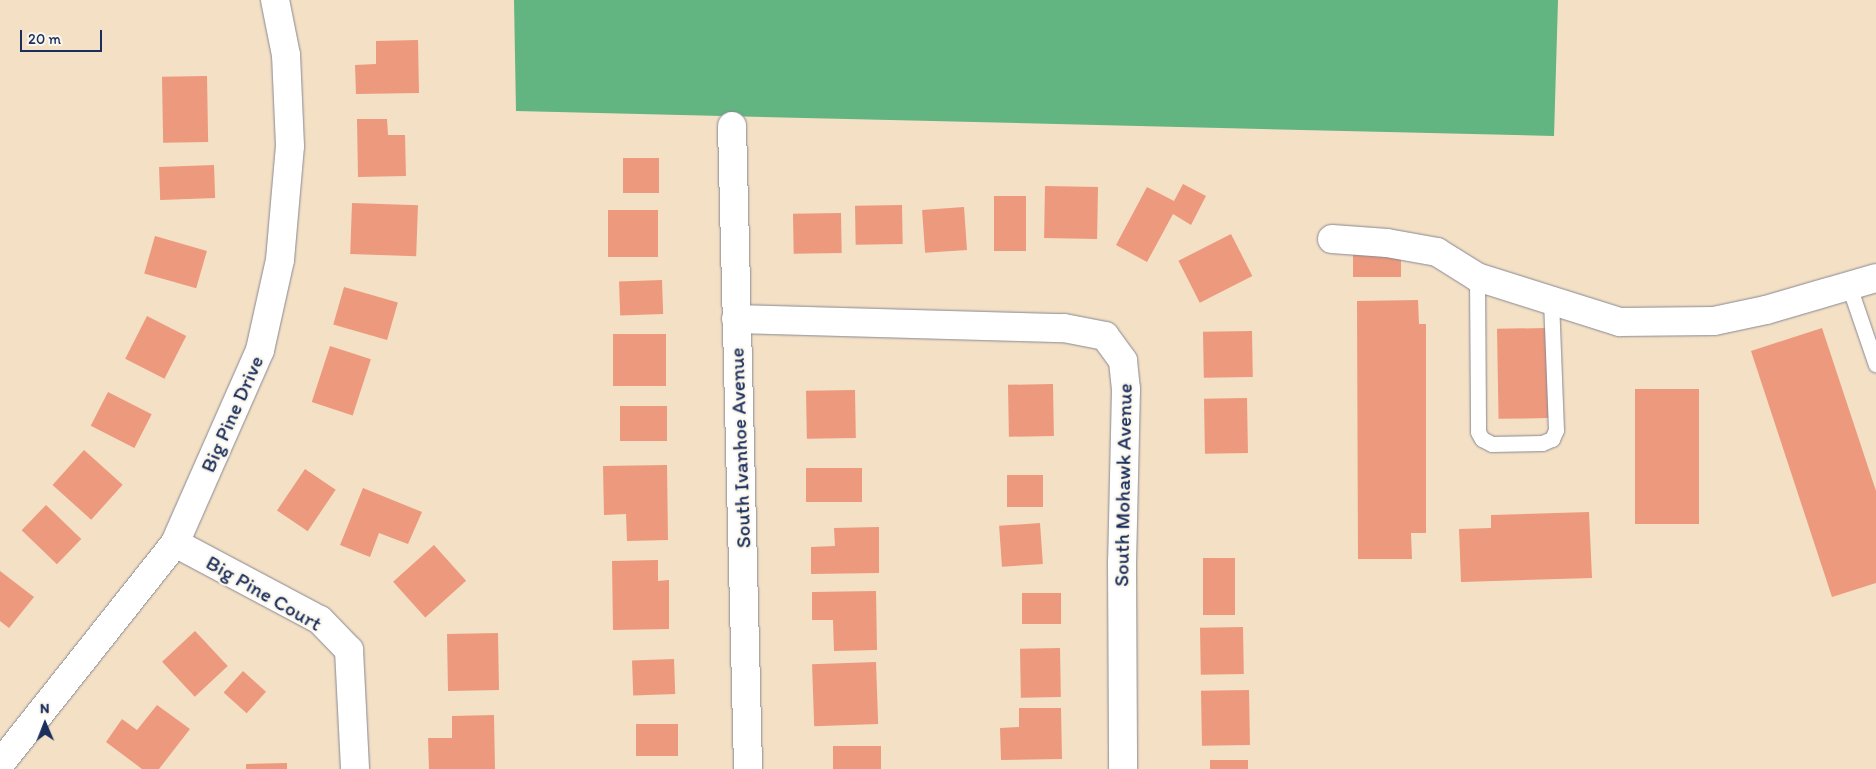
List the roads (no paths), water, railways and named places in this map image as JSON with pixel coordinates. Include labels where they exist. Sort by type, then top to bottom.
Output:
[{"type":"street","name":"Big Pine Drive","points":[[0,764],[175,542],[260,350],[280,260],[290,146],[286,55],[275,0]]},
{"type":"street","name":"South Ivanhoe Avenue","points":[[732,126],[748,769]]},
{"type":"street","points":[[1332,239],[1387,243],[1437,252],[1477,277],[1551,302],[1620,322],[1714,321],[1766,310],[1876,278]]},
{"type":"street","name":"South Mohawk Avenue","points":[[736,319],[1064,328],[1105,336],[1123,361],[1126,389],[1122,592],[1123,769]]},
{"type":"street","name":"Big Pine Court","points":[[175,542],[320,620],[349,650],[354,769]]},
{"type":"lane","points":[[1477,277],[1478,432],[1482,439],[1492,444],[1542,443],[1552,439],[1556,430],[1551,302]]},
{"type":"lane","points":[[1849,286],[1876,365]]}]
